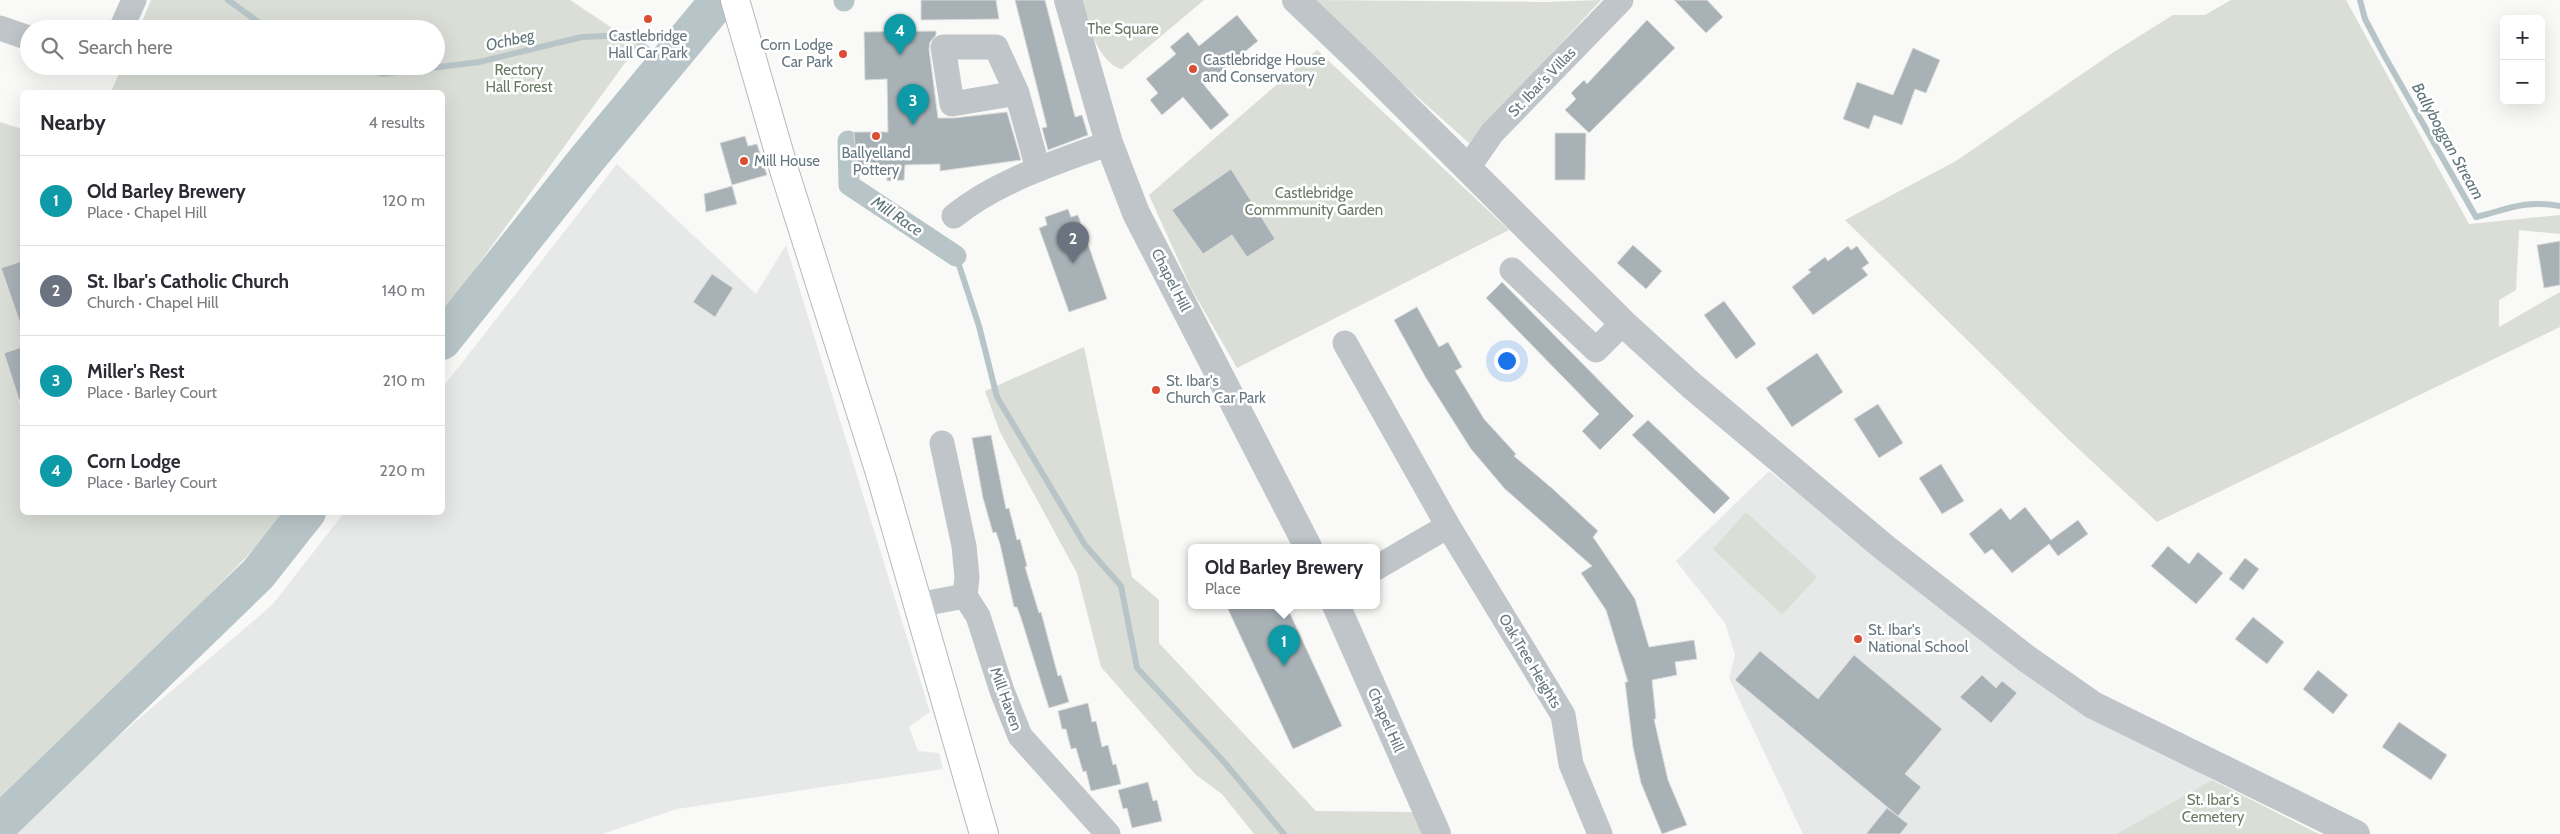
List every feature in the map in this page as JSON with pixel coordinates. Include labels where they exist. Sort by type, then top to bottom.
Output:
[{"type":"main road","points":[[736,5],[785,173],[881,476],[917,605],[956,731],[984,834]]},
{"type":"street","points":[[125,20],[134,0]]},
{"type":"street","name":"Chapel Hill","points":[[1068,0],[1109,143],[1136,213],[1306,544]]},
{"type":"street","points":[[1296,0],[1363,64],[1623,323],[1691,385],[1879,543],[2027,659],[2094,705],[2356,834]]},
{"type":"street","name":"St. Ibar's Villas","points":[[1468,169],[1492,133],[1621,0]]},
{"type":"street","points":[[0,28],[20,35]]},
{"type":"street","points":[[1017,93],[1038,170]]},
{"type":"street","points":[[954,216],[975,199],[1038,170],[1109,143]]},
{"type":"street","points":[[1512,270],[1596,350],[1623,323]]},
{"type":"street","name":"Oak Tree Heights","points":[[1345,343],[1448,526],[1562,716],[1571,764],[1600,834]]},
{"type":"street","points":[[917,605],[965,596],[967,576],[964,546],[942,444]]},
{"type":"street","points":[[1380,566],[1448,526]]},
{"type":"street","name":"Mill Haven","points":[[965,596],[978,616],[1002,691],[1020,736],[1108,834]]},
{"type":"street","name":"Chapel Hill","points":[[1338,609],[1437,834]]},
{"type":"shaded area","points":[[617,164],[756,294],[786,245],[930,712],[909,727],[918,751],[939,753],[943,769],[677,809],[602,834],[4,834],[272,605],[342,515],[445,515],[445,384]]},
{"type":"shaded area","name":"St. Ibar's National School","points":[[1769,471],[2026,670],[2212,780],[2116,834],[1803,834],[1729,678],[1735,655],[1725,623],[1676,561]]},
{"type":"green space","name":"Rectory Hall Forest","points":[[151,0],[570,0],[638,45],[445,310],[445,90],[112,90],[118,75],[445,75],[445,20],[143,20]]},
{"type":"green space","name":"The Square","points":[[1078,0],[1204,0],[1122,69],[1114,66],[1100,51]]},
{"type":"green space","points":[[1309,0],[1546,2],[1601,0],[1469,143]]},
{"type":"green space","points":[[2231,0],[2346,0],[2469,224],[2560,215],[2560,234],[2519,230],[2516,290],[2499,300],[2499,327],[2560,292],[2560,327],[2157,522],[2069,440],[1845,220],[1956,161],[2114,52],[2173,15],[2205,15]]},
{"type":"green space","name":"Castlebridge Commmunity Garden","points":[[1317,50],[1509,230],[1237,368],[1191,288],[1149,195]]},
{"type":"green space","points":[[0,122],[20,128],[20,262],[1,269],[16,312],[20,311],[20,348],[4,353],[20,405],[20,515],[287,515],[17,792],[0,806]]},
{"type":"green space","points":[[1084,347],[1132,577],[1159,600],[1159,643],[1316,811],[1415,812],[1423,834],[1254,834],[1222,794],[1196,775],[1101,667],[1077,573],[1000,432],[985,391]]},
{"type":"green space","points":[[1746,512],[1817,577],[1782,615],[1713,549]]},
{"type":"green space","name":"St. Ibar's Cemetery","points":[[2212,780],[2319,834],[2116,834]]},
{"type":"building","points":[[921,0],[996,0],[999,19],[921,20]]},
{"type":"building","points":[[1015,0],[1045,0],[1075,117],[1082,115],[1088,135],[1048,150],[1042,128],[1047,127]]},
{"type":"building","points":[[1674,0],[1707,0],[1723,17],[1706,33]]},
{"type":"building","points":[[1237,15],[1258,41],[1204,85],[1229,115],[1211,130],[1183,97],[1162,115],[1150,100],[1158,93],[1146,79],[1176,54],[1170,47],[1188,32],[1199,46]]},
{"type":"building","points":[[1647,20],[1675,48],[1589,133],[1565,110],[1576,99],[1571,93],[1584,80],[1587,84]]},
{"type":"building","points":[[936,31],[936,35],[930,42],[929,49],[938,118],[1007,112],[1021,160],[940,171],[940,164],[905,165],[904,180],[887,181],[887,174],[857,174],[854,132],[888,132],[887,79],[865,80],[864,32]]},
{"type":"building","points":[[1913,48],[1940,60],[1926,93],[1915,89],[1902,125],[1874,115],[1869,129],[1843,119],[1857,82],[1893,95]]},
{"type":"building","points":[[1555,133],[1586,133],[1585,180],[1555,180]]},
{"type":"building","name":"Mill House","points":[[745,136],[748,146],[757,144],[767,175],[732,185],[720,143]]},
{"type":"building","points":[[1231,169],[1275,239],[1247,257],[1232,235],[1203,254],[1172,210]]},
{"type":"building","points":[[732,186],[737,204],[706,212],[704,194]]},
{"type":"building","points":[[1068,209],[1071,217],[1078,215],[1107,299],[1069,312],[1039,228],[1047,225],[1045,217]]},
{"type":"building","points":[[2560,241],[2560,285],[2544,288],[2537,245]]},
{"type":"building","points":[[1633,245],[1662,271],[1646,289],[1617,263]]},
{"type":"building","points":[[1848,246],[1851,250],[1857,246],[1869,263],[1862,268],[1868,275],[1813,315],[1792,287],[1811,272],[1808,270],[1825,257],[1828,261]]},
{"type":"building","points":[[20,262],[20,323],[1,268]]},
{"type":"building","points":[[712,274],[733,288],[715,317],[693,302]]},
{"type":"building","points":[[1502,282],[1634,416],[1600,450],[1582,431],[1599,414],[1486,298]]},
{"type":"building","points":[[1724,301],[1756,344],[1736,359],[1704,315]]},
{"type":"building","points":[[1417,307],[1439,347],[1448,342],[1462,367],[1455,371],[1484,419],[1516,454],[1514,456],[1598,531],[1593,537],[1635,599],[1649,647],[1694,640],[1697,659],[1675,662],[1677,675],[1652,680],[1656,719],[1654,719],[1668,780],[1687,825],[1662,834],[1641,783],[1633,747],[1625,682],[1628,682],[1606,610],[1581,573],[1592,566],[1505,489],[1471,449],[1426,378],[1394,320]]},
{"type":"building","points":[[20,348],[19,400],[4,353]]},
{"type":"building","points":[[1817,353],[1843,392],[1792,427],[1766,388]]},
{"type":"building","points":[[1878,404],[1903,443],[1879,458],[1854,419]]},
{"type":"building","points":[[1648,420],[1730,498],[1714,514],[1632,435]]},
{"type":"building","points":[[991,435],[1006,509],[1009,508],[1017,540],[1020,539],[1027,566],[1025,567],[1039,613],[1041,612],[1058,676],[1061,675],[1069,702],[1049,708],[1021,618],[1017,607],[1014,607],[1000,544],[996,532],[993,533],[983,498],[972,438]]},
{"type":"building","points":[[1941,464],[1964,501],[1942,514],[1919,478]]},
{"type":"building","points":[[2025,507],[2051,540],[2078,520],[2088,534],[2058,556],[2049,544],[2012,573],[1992,549],[1985,554],[1969,534],[2001,508],[2010,520]]},
{"type":"building","points":[[2168,546],[2189,564],[2198,552],[2223,573],[2196,604],[2151,566]]},
{"type":"building","points":[[2245,558],[2259,569],[2243,590],[2229,579]]},
{"type":"building","points":[[1228,609],[1288,609],[1342,726],[1293,749]]},
{"type":"building","points":[[2253,617],[2284,642],[2267,664],[2235,639]]},
{"type":"building","name":"St. Ibar's National School","points":[[1760,651],[1818,699],[1854,655],[1942,729],[1905,774],[1921,787],[1898,816],[1735,680]]},
{"type":"building","points":[[2318,670],[2348,695],[2333,714],[2303,689]]},
{"type":"building","points":[[1982,675],[1996,688],[2002,681],[2017,693],[1991,723],[1960,697]]},
{"type":"building","points":[[1088,703],[1092,722],[1096,721],[1102,747],[1108,745],[1113,765],[1116,764],[1121,784],[1091,791],[1086,771],[1083,772],[1076,748],[1071,749],[1066,729],[1062,729],[1058,711]]},
{"type":"building","points":[[2399,722],[2447,755],[2431,780],[2382,747]]},
{"type":"building","points":[[1148,782],[1153,801],[1157,800],[1162,821],[1132,828],[1127,808],[1123,809],[1118,790]]},
{"type":"building","points":[[1887,808],[1908,824],[1900,834],[1866,834]]},
{"type":"waterway","name":"Ochbeg","points":[[228,0],[256,20]]},
{"type":"waterway","points":[[445,337],[587,159],[719,0]]},
{"type":"waterway","name":"Ballyboggan Stream","points":[[2360,0],[2365,19],[2384,55],[2476,217],[2526,205],[2547,204],[2560,206]]},
{"type":"waterway","name":"Ochbeg","points":[[445,66],[479,62],[582,37],[630,35],[667,65]]},
{"type":"waterway","name":"Mill Race","points":[[848,141],[849,185],[956,256]]},
{"type":"waterway","points":[[956,256],[979,326],[997,397],[1085,545],[1121,586],[1137,668],[1225,763],[1284,834]]},
{"type":"waterway","points":[[0,824],[258,574],[305,515]]},
{"type":"place","name":"Castlebridge Hall Car Park","points":[[648,19]]},
{"type":"place","name":"Corn Lodge Car Park","points":[[843,54]]},
{"type":"place","name":"Corn Lodge","points":[[900,55]]},
{"type":"place","name":"Castlebridge House and Conservatory","points":[[1193,69]]},
{"type":"place","name":"Miller's Rest","points":[[913,125]]},
{"type":"place","name":"Ballyelland Pottery","points":[[876,136]]},
{"type":"place","name":"Mill House","points":[[744,161]]},
{"type":"place","name":"St. Ibar's Catholic Church","points":[[1073,263]]},
{"type":"place","name":"St. Ibar's Church Car Park","points":[[1156,390]]},
{"type":"place","name":"St. Ibar's National School","points":[[1858,639]]},
{"type":"place","name":"Old Barley Brewery","points":[[1284,666]]}]
